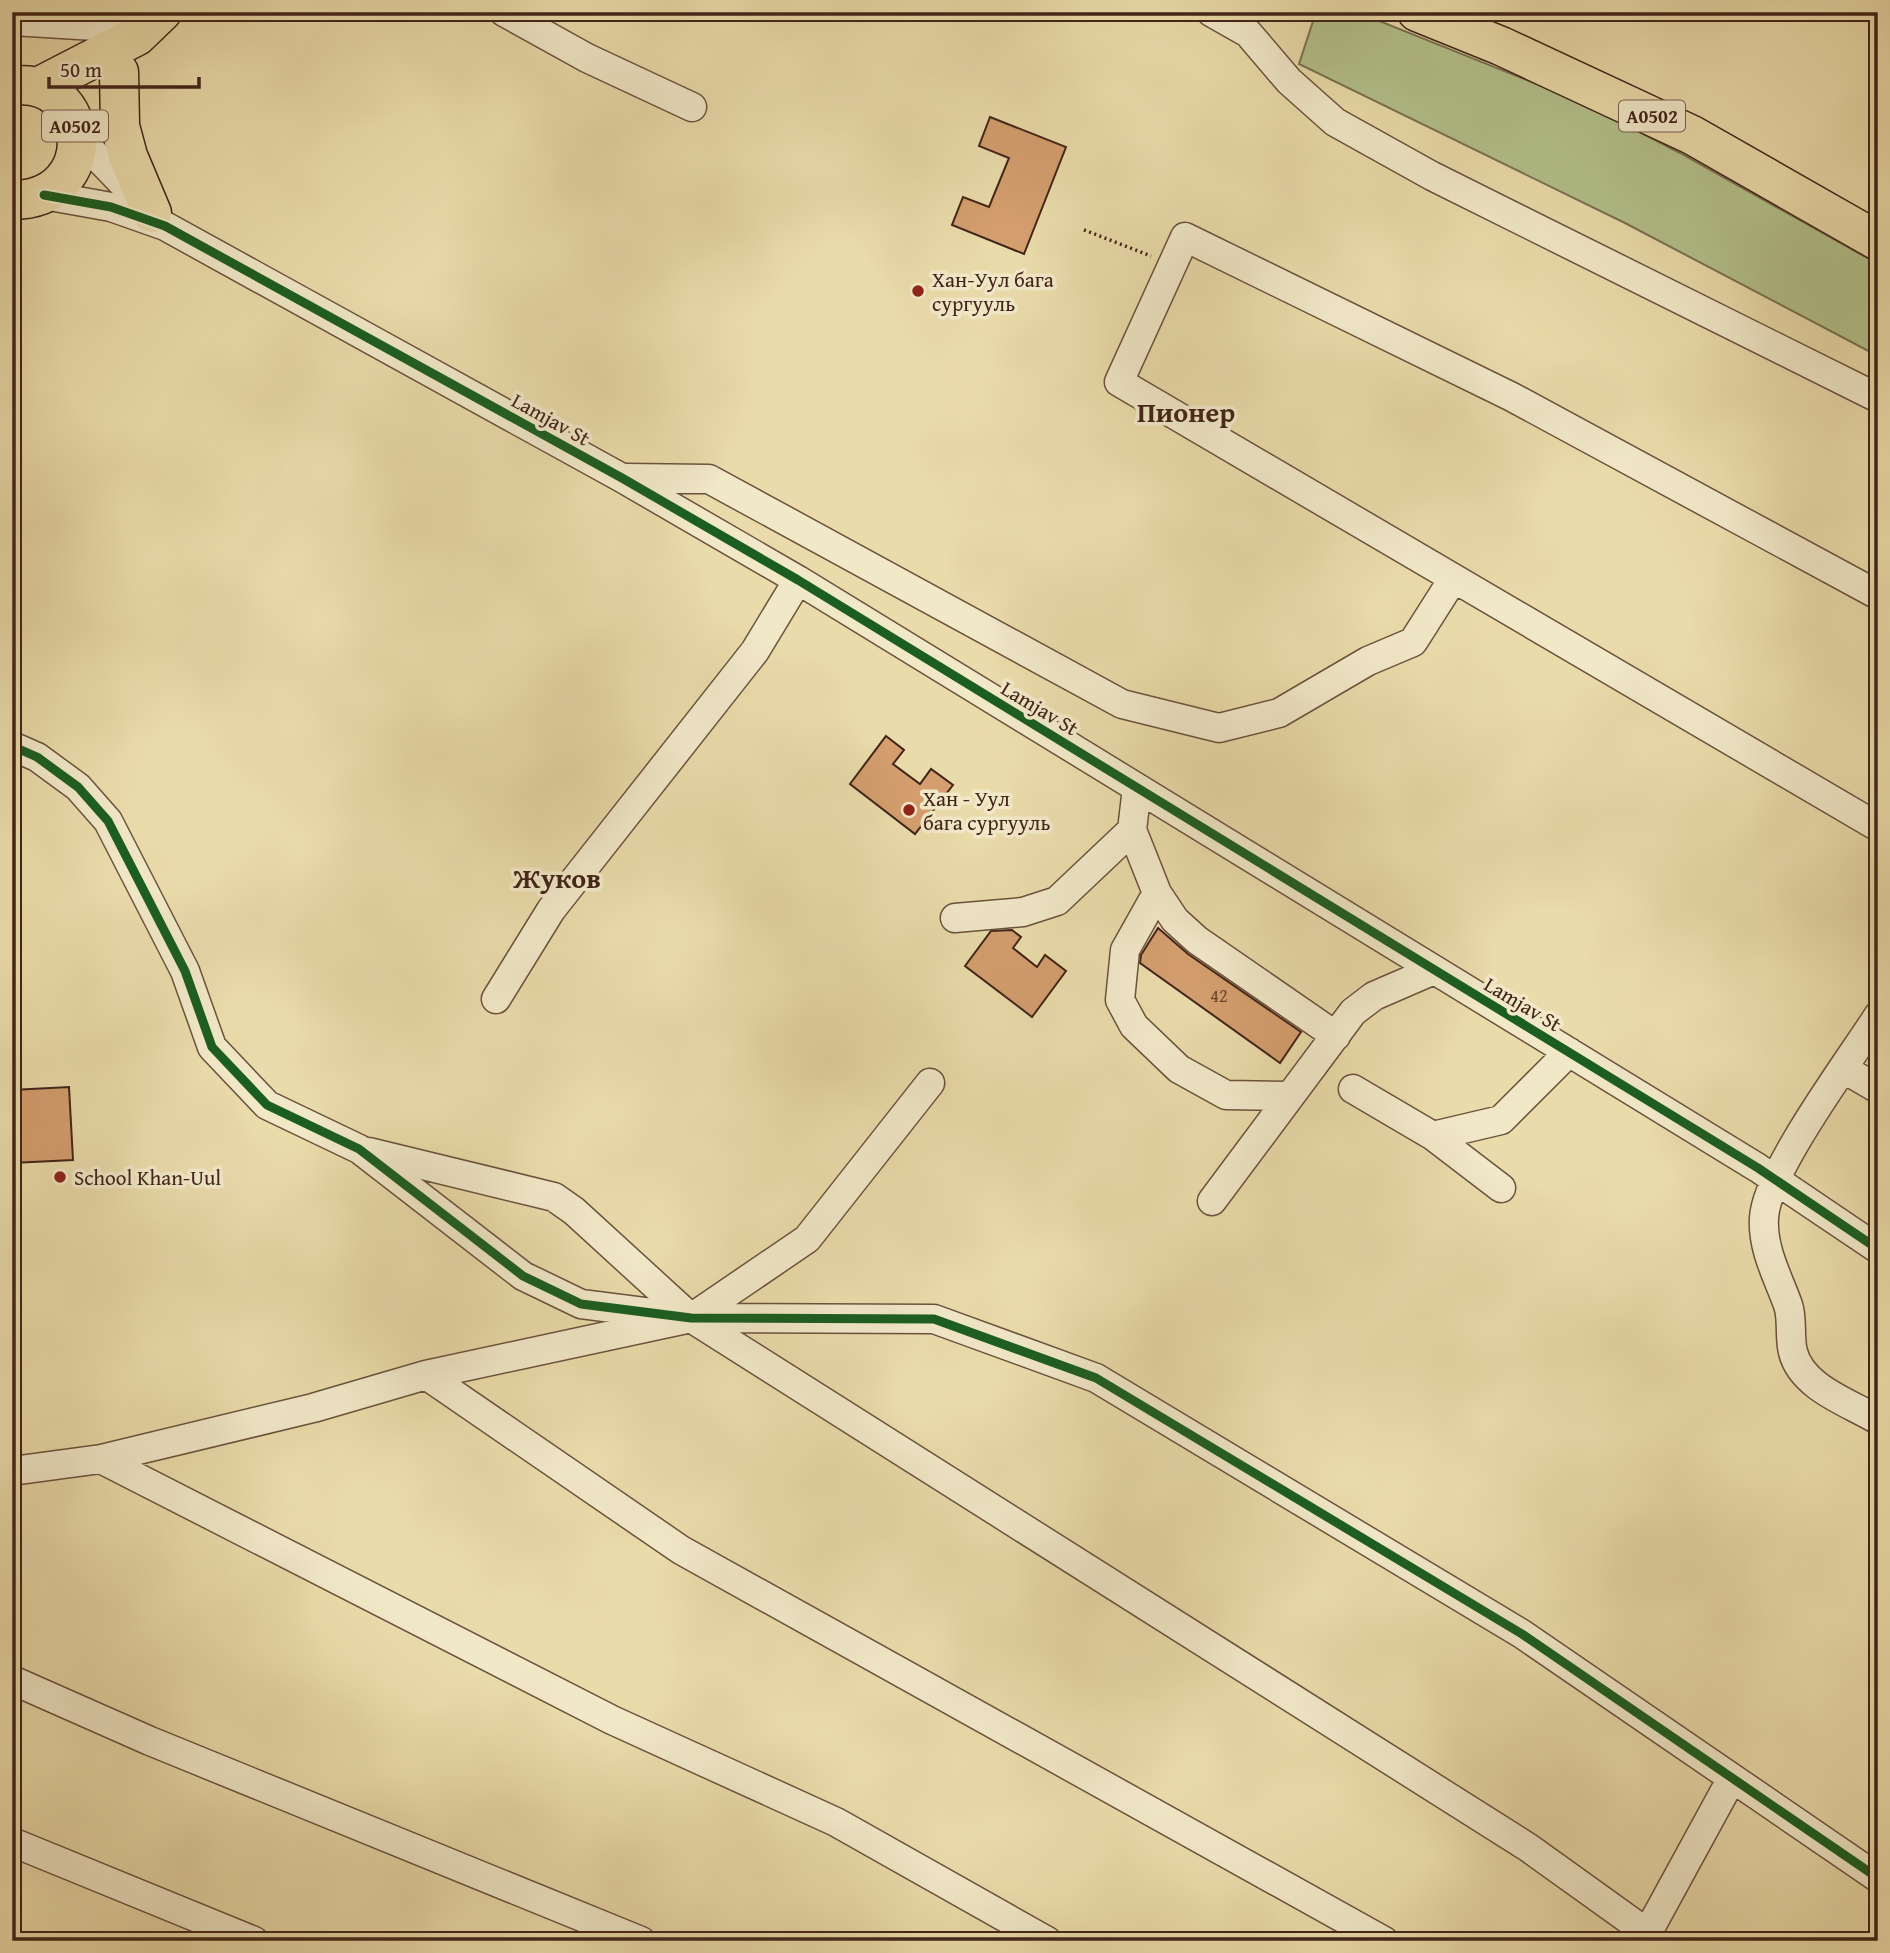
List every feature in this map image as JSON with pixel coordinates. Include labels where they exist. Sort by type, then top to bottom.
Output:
[{"type":"highway","name":"A0502","points":[[1417,12],[1502,46],[1692,135],[1878,241]]},
{"type":"highway","name":"A0502","points":[[76,129],[111,88],[148,26]]},
{"type":"highway","name":"A0502","points":[[25,87],[148,26]]},
{"type":"highway","points":[[119,72],[120,126],[128,156],[159,220]]},
{"type":"highway","name":"A0502","points":[[25,87],[53,95],[76,129],[77,154],[71,171],[59,185],[28,197]]},
{"type":"street","points":[[504,12],[586,58],[692,107]]},
{"type":"street","points":[[1211,12],[1248,33],[1289,82],[1335,122],[1432,176],[1878,398]]},
{"type":"street","points":[[12,20],[148,26]]},
{"type":"street","points":[[76,129],[159,220]]},
{"type":"street","points":[[28,197],[111,207],[159,220]]},
{"type":"street","name":"Lamjav St","points":[[159,220],[622,478],[798,580],[1569,1052],[1773,1179],[1878,1249]]},
{"type":"street","points":[[1878,595],[1512,397],[1185,237],[1119,383],[1878,827]]},
{"type":"street","points":[[622,478],[709,479],[1122,704],[1219,728],[1279,713],[1368,661],[1413,642],[1453,579]]},
{"type":"street","points":[[496,999],[551,910],[755,651],[798,580]]},
{"type":"street","points":[[12,746],[37,757],[78,787],[108,821],[185,971],[212,1047],[267,1105],[359,1149],[554,1197],[574,1211],[691,1318],[1529,1848],[1644,1936],[1732,1778]]},
{"type":"street","points":[[1137,788],[1132,830],[1157,893],[1175,920],[1196,940],[1336,1036]]},
{"type":"street","points":[[955,918],[1023,912],[1057,901],[1132,830]]},
{"type":"street","points":[[1157,893],[1125,950],[1120,1000],[1134,1026],[1179,1069],[1226,1095],[1290,1096]]},
{"type":"street","points":[[1212,1201],[1353,1013],[1374,996],[1434,970]]},
{"type":"street","points":[[1877,1018],[1773,1179],[1765,1203],[1766,1245],[1789,1308],[1791,1341],[1798,1365],[1834,1397],[1878,1420]]},
{"type":"street","points":[[1433,1136],[1501,1119],[1569,1052]]},
{"type":"street","points":[[1844,1069],[1878,1089]]},
{"type":"street","points":[[16,1472],[101,1459],[313,1408],[426,1374],[691,1318],[807,1239],[930,1083]]},
{"type":"street","points":[[1353,1089],[1433,1136],[1501,1188]]},
{"type":"street","points":[[359,1149],[523,1276],[581,1304],[691,1318],[934,1319],[1096,1378],[1522,1634],[1878,1878]]},
{"type":"street","points":[[426,1374],[681,1550],[1384,1941]]},
{"type":"street","points":[[101,1459],[612,1720],[836,1822],[1047,1941]]},
{"type":"street","points":[[12,1681],[150,1741],[642,1941]]},
{"type":"street","points":[[12,1842],[254,1941]]},
{"type":"path","points":[[1084,230],[1172,264]]},
{"type":"green space","points":[[1316,12],[1357,12],[1584,103],[1680,153],[1878,264],[1878,356],[1625,223],[1299,64]]},
{"type":"building","points":[[990,117],[1066,147],[1024,254],[952,225],[963,197],[989,207],[1009,158],[979,146]]},
{"type":"building","name":"Хан - Уул бага сургууль","points":[[886,736],[904,750],[893,764],[920,784],[931,769],[953,785],[915,834],[850,784]]},
{"type":"building","points":[[1158,928],[1188,954],[1301,1032],[1280,1063],[1140,963],[1141,955]]},
{"type":"building","points":[[1012,930],[1021,937],[1013,948],[1037,967],[1045,955],[1066,971],[1032,1017],[965,966],[991,931]]},
{"type":"building","points":[[69,1087],[73,1160],[12,1163],[12,1090]]},
{"type":"cycle path","points":[[44,195],[111,207],[165,226],[622,478],[798,580],[1758,1168],[1878,1249]]},
{"type":"cycle path","points":[[12,746],[37,757],[78,787],[108,821],[185,971],[212,1047],[267,1105],[359,1149],[523,1276],[581,1304],[691,1318],[934,1319],[1096,1378],[1522,1634],[1878,1878]]},
{"type":"place","name":"Хан-Уул бага сургууль","points":[[918,291]]},
{"type":"place","name":"Хан - Уул бага сургууль","points":[[909,810]]},
{"type":"place","name":"School Khan-Uul","points":[[60,1177]]},
{"type":"district","name":"Пионер","points":[[1186,411]]},
{"type":"district","name":"Жуков","points":[[557,877]]}]
